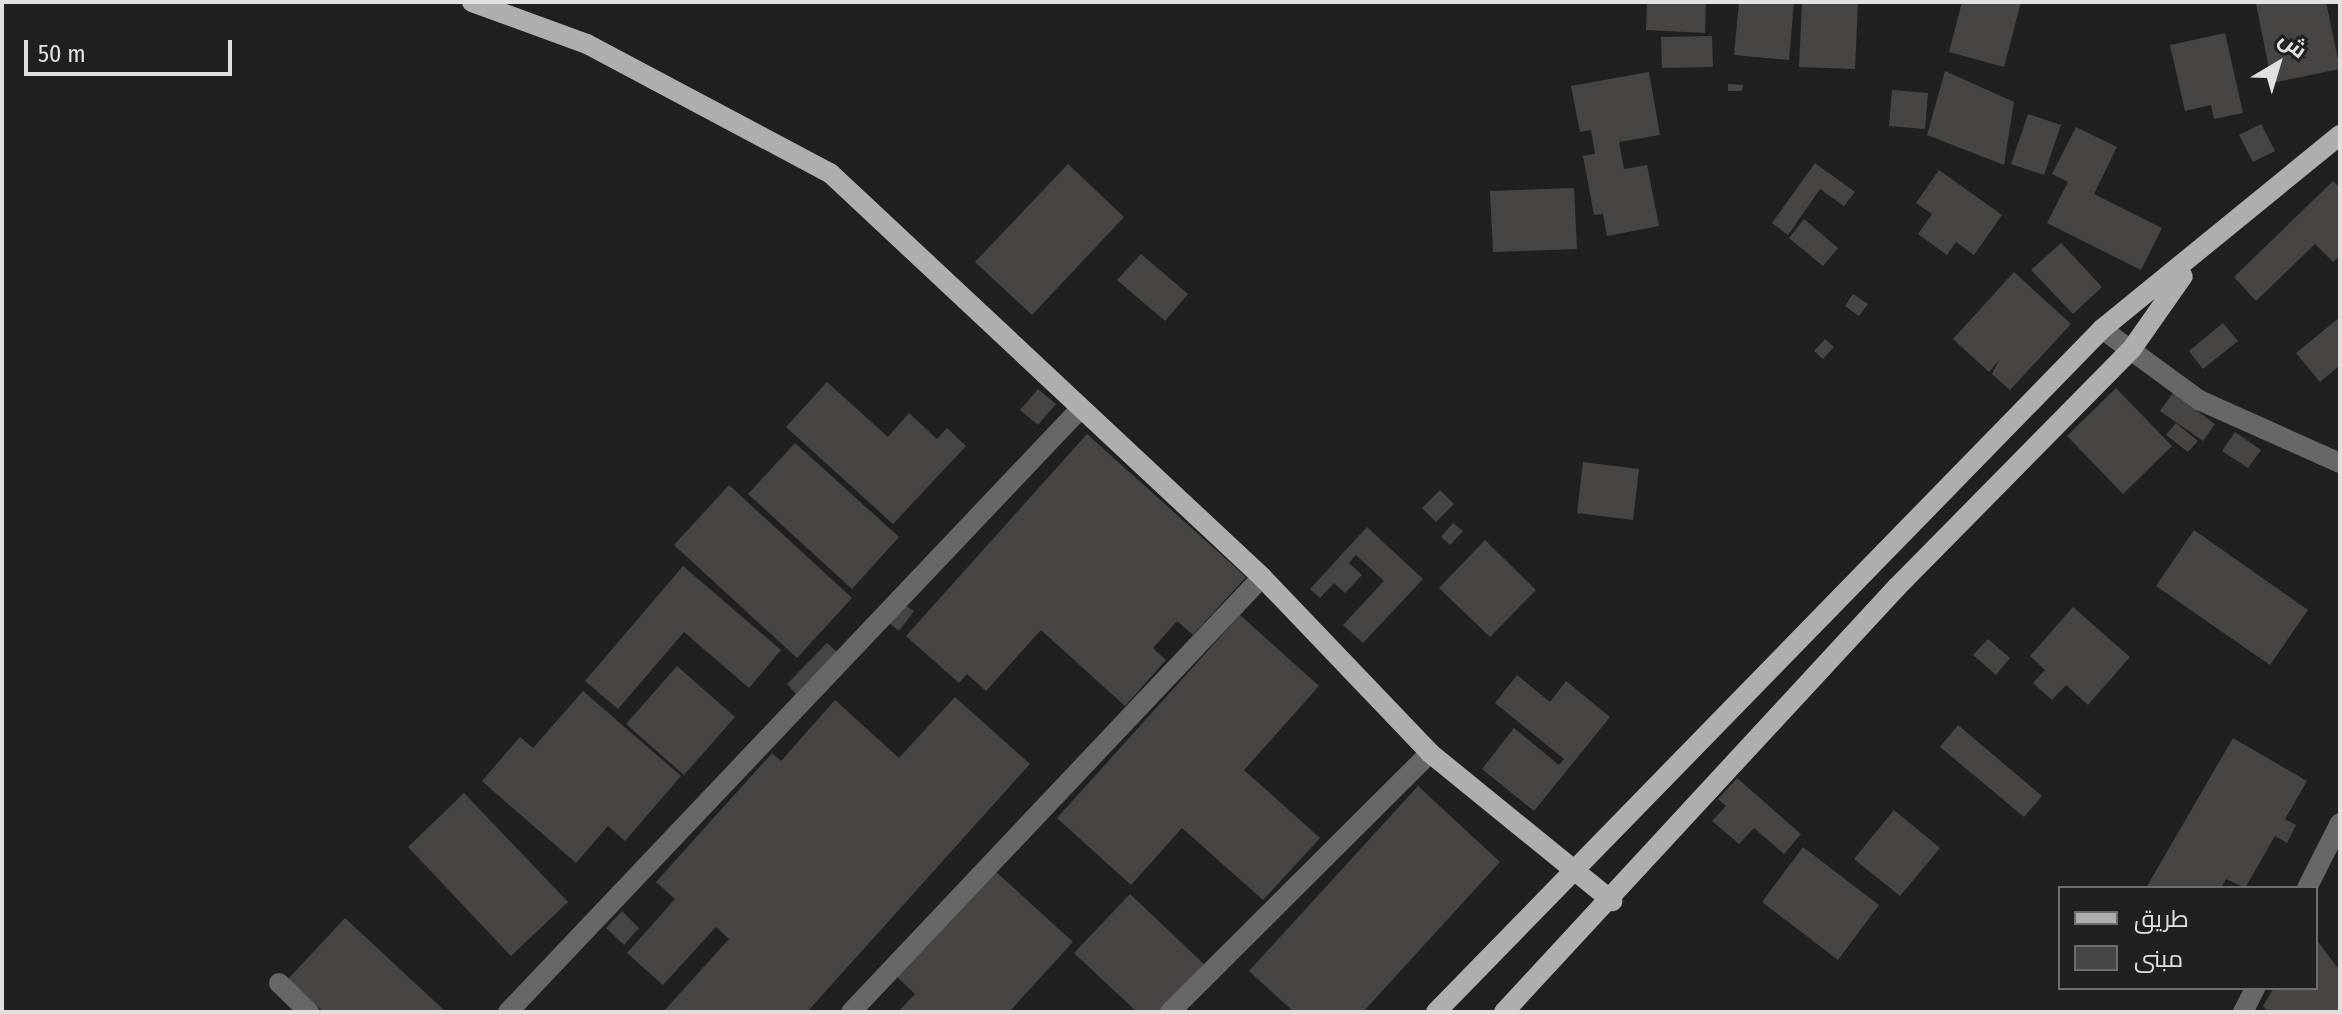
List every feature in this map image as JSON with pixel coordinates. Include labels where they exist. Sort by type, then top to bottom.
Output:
[{"type":"main road","points":[[472,2],[587,44],[830,173],[1262,577],[1430,753],[1569,874],[1612,901]]},
{"type":"main road","points":[[1436,1012],[2102,329],[2194,260],[2340,135]]},
{"type":"main road","points":[[1504,1012],[1612,901],[1897,587],[2131,350],[2194,260]]},
{"type":"main road","points":[[1871,566],[1897,587]]},
{"type":"street","points":[[2102,329],[2199,400],[2340,463]]},
{"type":"street","points":[[508,1012],[1080,409]]},
{"type":"street","points":[[851,1012],[1262,577]]},
{"type":"street","points":[[1170,1012],[1430,753]]},
{"type":"street","points":[[2308,886],[2340,823]]},
{"type":"street","points":[[279,983],[309,1012]]},
{"type":"street","points":[[2243,1012],[2254,990]]},
{"type":"building","points":[[1647,2],[1706,2],[1705,33],[1646,30]]},
{"type":"building","points":[[1739,2],[1794,2],[1789,60],[1734,55]]},
{"type":"building","points":[[1802,2],[1858,2],[1855,69],[1799,67]]},
{"type":"building","points":[[1962,2],[2021,2],[2004,67],[1949,52]]},
{"type":"building","points":[[2326,2],[2340,69],[2272,83],[2256,4]]},
{"type":"building","points":[[2225,33],[2243,113],[2214,119],[2211,105],[2185,111],[2170,45]]},
{"type":"building","points":[[1712,36],[1713,67],[1662,68],[1661,37]]},
{"type":"building","points":[[1945,71],[2014,102],[2004,165],[1927,135]]},
{"type":"building","points":[[1649,72],[1660,135],[1619,142],[1624,169],[1647,165],[1659,226],[1607,236],[1603,214],[1594,215],[1583,156],[1595,154],[1591,130],[1580,132],[1571,86]]},
{"type":"building","points":[[1728,84],[1743,85],[1742,91],[1728,91]]},
{"type":"building","points":[[1892,90],[1928,93],[1925,129],[1889,126]]},
{"type":"building","points":[[2028,114],[2061,125],[2044,175],[2011,164]]},
{"type":"building","points":[[2261,124],[2275,151],[2253,162],[2239,135]]},
{"type":"building","points":[[2076,127],[2117,147],[2094,194],[2162,228],[2141,270],[2047,223],[2068,182],[2052,174]]},
{"type":"building","points":[[1815,163],[1855,192],[1844,206],[1820,189],[1788,235],[1772,223]]},
{"type":"building","points":[[1068,164],[1124,217],[1032,315],[975,262]]},
{"type":"building","points":[[1939,170],[2002,215],[1974,255],[1956,242],[1947,255],[1918,234],[1932,214],[1916,203]]},
{"type":"building","points":[[2333,181],[2340,188],[2340,256],[2333,262],[2315,244],[2256,301],[2234,277]]},
{"type":"building","points":[[1574,188],[1577,249],[1493,252],[1490,191]]},
{"type":"building","points":[[1804,219],[1838,248],[1823,266],[1789,238]]},
{"type":"building","points":[[2061,243],[2102,287],[2073,314],[2031,270]]},
{"type":"building","points":[[1141,254],[1188,294],[1165,321],[1117,280]]},
{"type":"building","points":[[2014,272],[2071,324],[2010,390],[1992,374],[1999,360],[1989,372],[1953,339]]},
{"type":"building","points":[[1853,294],[1868,304],[1859,316],[1845,306]]},
{"type":"building","points":[[2340,317],[2340,365],[2320,382],[2296,353]]},
{"type":"building","points":[[2223,323],[2238,341],[2203,369],[2189,351]]},
{"type":"building","points":[[1825,339],[1834,347],[1823,359],[1814,351]]},
{"type":"building","points":[[827,382],[888,437],[909,413],[937,439],[947,428],[966,446],[893,524],[786,427]]},
{"type":"building","points":[[2116,388],[2172,446],[2123,494],[2067,436]]},
{"type":"building","points":[[1038,389],[1056,404],[1038,425],[1020,410]]},
{"type":"building","points":[[2173,393],[2215,424],[2203,441],[2160,411]]},
{"type":"building","points":[[2176,423],[2198,441],[2188,452],[2166,435]]},
{"type":"building","points":[[2235,432],[2261,450],[2248,468],[2222,451]]},
{"type":"building","points":[[1087,434],[1246,577],[1193,635],[1177,621],[1153,648],[1166,660],[1125,706],[1041,630],[986,691],[967,674],[959,683],[906,636]]},
{"type":"building","points":[[795,443],[899,537],[852,589],[748,494]]},
{"type":"building","points":[[1583,462],[1639,469],[1633,520],[1577,513]]},
{"type":"building","points":[[729,485],[852,598],[797,658],[674,545]]},
{"type":"building","points":[[1440,490],[1454,504],[1436,522],[1422,508]]},
{"type":"building","points":[[1453,523],[1463,531],[1450,545],[1441,537]]},
{"type":"building","points":[[1367,527],[1423,579],[1363,643],[1343,625],[1384,581],[1356,555],[1349,563],[1362,575],[1345,593],[1334,583],[1320,598],[1310,589]]},
{"type":"building","points":[[2194,530],[2308,610],[2270,665],[2156,586]]},
{"type":"building","points":[[1485,540],[1536,590],[1490,637],[1439,588]]},
{"type":"building","points":[[683,566],[781,650],[749,688],[684,632],[618,709],[585,681]]},
{"type":"building","points":[[903,604],[914,611],[899,631],[889,623]]},
{"type":"building","points":[[2073,607],[2130,657],[2088,705],[2066,685],[2052,700],[2033,683],[2045,670],[2030,656]]},
{"type":"building","points":[[1240,615],[1319,686],[1244,770],[1320,838],[1263,900],[1182,828],[1131,885],[1057,818]]},
{"type":"building","points":[[1988,639],[2010,658],[1996,675],[1973,655]]},
{"type":"building","points":[[827,643],[837,652],[796,694],[787,684]]},
{"type":"building","points":[[677,666],[735,717],[684,775],[626,724]]},
{"type":"building","points":[[1517,675],[1550,702],[1566,681],[1610,717],[1534,811],[1482,769],[1514,728],[1559,765],[1564,759],[1495,703]]},
{"type":"building","points":[[583,691],[681,776],[625,841],[608,826],[576,863],[482,781],[520,737],[533,748]]},
{"type":"building","points":[[955,697],[1030,764],[807,1012],[663,1012],[729,939],[716,927],[663,985],[627,953],[675,899],[656,882],[772,753],[781,761],[835,700],[899,758]]},
{"type":"building","points":[[1958,725],[2042,796],[2024,817],[1940,747]]},
{"type":"building","points":[[2233,738],[2307,781],[2285,819],[2296,825],[2287,843],[2275,836],[2246,886],[2226,879],[2222,886],[2147,886]]},
{"type":"building","points":[[1737,778],[1801,834],[1784,854],[1754,828],[1739,844],[1712,821],[1726,806],[1718,799]]},
{"type":"building","points":[[1418,786],[1500,862],[1363,1012],[1294,1012],[1249,971]]},
{"type":"building","points":[[464,793],[568,902],[511,956],[408,847]]},
{"type":"building","points":[[1894,810],[1940,848],[1900,896],[1854,859]]},
{"type":"building","points":[[1803,847],[1879,905],[1838,960],[1762,902]]},
{"type":"building","points":[[994,870],[1073,942],[1009,1012],[898,1012],[915,994],[897,977]]},
{"type":"building","points":[[1130,894],[1205,965],[1161,1012],[1137,1012],[1074,953]]},
{"type":"building","points":[[622,911],[639,928],[624,945],[606,928]]},
{"type":"building","points":[[345,918],[446,1012],[324,1012],[288,979]]},
{"type":"building","points":[[2318,942],[2340,971],[2340,1012],[2268,1012],[2263,1006],[2273,990],[2318,990]]}]
